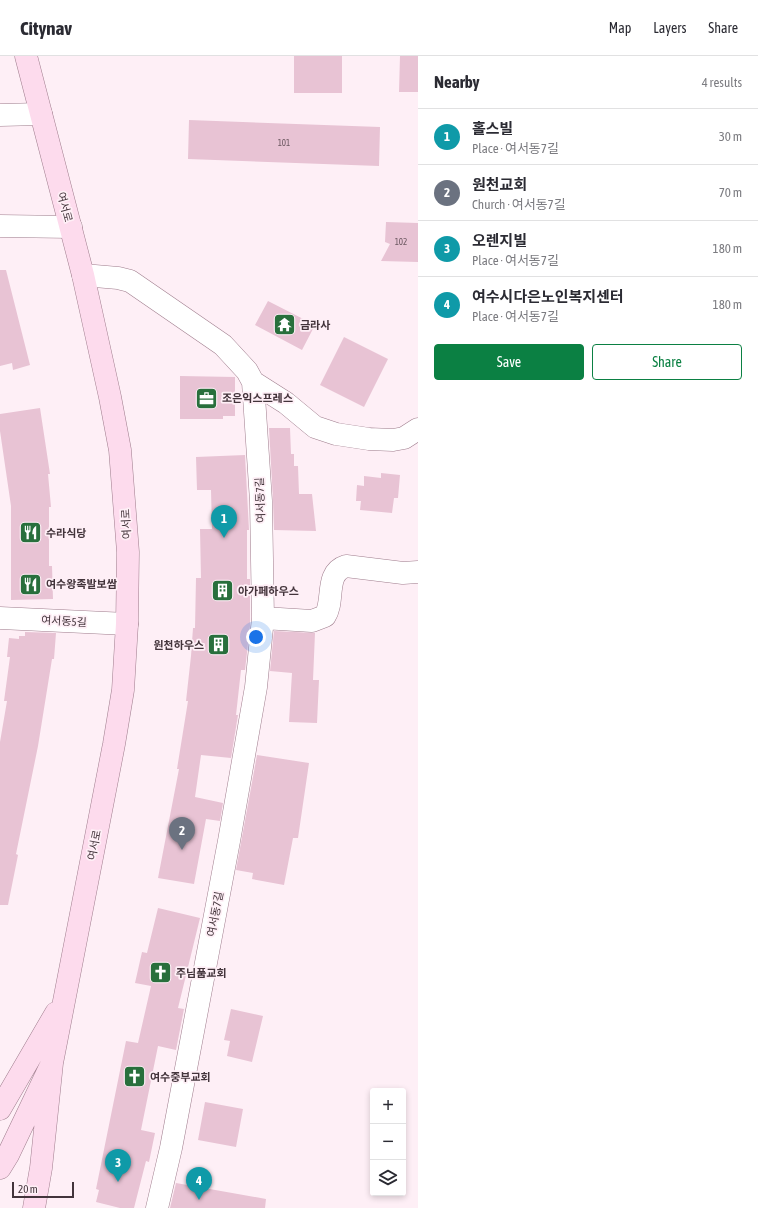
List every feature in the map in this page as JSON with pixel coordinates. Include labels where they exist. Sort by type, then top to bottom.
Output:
[{"type":"street","name":"여서로","points":[[26,56],[83,275],[110,397],[120,450],[128,552],[127,624],[123,690],[52,1063],[41,1168],[34,1208]]},
{"type":"street","points":[[0,115],[41,114]]},
{"type":"street","points":[[0,226],[71,227]]},
{"type":"street","name":"여서동7길","points":[[83,275],[118,278],[130,281],[223,345],[240,362],[253,382],[261,501],[263,618],[256,687],[229,841],[171,1148],[157,1208]]},
{"type":"street","name":"여서동7길","points":[[253,382],[286,403],[315,427],[336,434],[369,439],[393,440],[404,438],[418,429]]},
{"type":"street","points":[[263,618],[312,621],[318,620],[324,616],[329,607],[330,589],[339,568],[346,566],[403,573],[418,572]]},
{"type":"street","name":"여서동5길","points":[[1,624],[127,624]]},
{"type":"street","name":"여서로","points":[[0,1109],[64,998]]},
{"type":"street","name":"여서로","points":[[0,1168],[8,1155],[52,1063]]},
{"type":"building","points":[[294,56],[342,56],[342,93],[294,93]]},
{"type":"building","points":[[400,56],[418,56],[418,92],[399,92]]},
{"type":"building","points":[[189,120],[380,127],[379,166],[188,159]]},
{"type":"building","points":[[386,222],[418,223],[418,262],[381,261],[390,244],[385,242]]},
{"type":"building","points":[[0,270],[6,270],[30,365],[13,370],[12,363],[0,366]]},
{"type":"building","name":"금라사","points":[[268,301],[315,325],[302,350],[255,325]]},
{"type":"building","points":[[344,337],[388,359],[364,407],[320,385]]},
{"type":"building","points":[[180,376],[235,377],[235,416],[223,416],[223,419],[180,419]]},
{"type":"building","points":[[40,408],[50,474],[48,474],[51,507],[49,507],[49,566],[52,566],[53,599],[11,600],[11,506],[0,431],[0,414]]},
{"type":"building","points":[[269,428],[290,428],[291,454],[294,454],[294,466],[298,466],[299,494],[312,494],[316,531],[274,530]]},
{"type":"building","points":[[245,455],[249,530],[247,530],[247,579],[250,579],[250,626],[245,670],[241,670],[236,715],[238,715],[231,758],[201,755],[195,797],[223,803],[220,821],[206,819],[194,884],[158,878],[179,769],[177,769],[188,701],[186,701],[193,628],[195,628],[196,578],[201,578],[200,529],[212,529],[211,490],[197,490],[196,457]]},
{"type":"building","points":[[381,473],[400,475],[398,498],[394,498],[392,513],[360,510],[361,501],[356,501],[357,485],[364,486],[364,476],[381,478]]},
{"type":"building","points":[[274,631],[315,633],[313,680],[319,680],[317,723],[289,722],[292,673],[270,671]]},
{"type":"building","points":[[25,632],[56,633],[54,659],[52,659],[38,746],[16,854],[18,855],[8,905],[0,905],[0,742],[7,701],[4,701],[10,657],[7,657],[9,638],[19,639],[19,636],[25,636]]},
{"type":"building","points":[[257,755],[309,763],[298,838],[293,838],[284,885],[252,879],[253,873],[236,870]]},
{"type":"building","points":[[158,908],[200,918],[178,1008],[184,1009],[176,1050],[158,1046],[141,1130],[155,1133],[149,1162],[146,1161],[134,1208],[120,1208],[96,1202],[99,1190],[96,1189],[126,1041],[138,1043],[151,986],[135,983],[142,952],[147,953]]},
{"type":"building","points":[[231,1009],[263,1016],[252,1062],[227,1056],[230,1041],[224,1040]]},
{"type":"building","points":[[205,1102],[243,1109],[236,1147],[198,1140]]},
{"type":"building","points":[[176,1183],[266,1199],[265,1208],[170,1208]]},
{"type":"place","name":"금라사","points":[[285,325]]},
{"type":"place","name":"조은익스프레스","points":[[207,398]]},
{"type":"place","name":"수라식당","points":[[31,533]]},
{"type":"place","name":"홀스빌","points":[[224,538]]},
{"type":"place","name":"여수왕족발보쌈","points":[[31,584]]},
{"type":"place","name":"아가페하우스","points":[[223,591]]},
{"type":"place","name":"원천하우스","points":[[219,645]]},
{"type":"place","name":"원천교회","points":[[182,850]]},
{"type":"place","name":"주님품교회","points":[[161,973]]},
{"type":"place","name":"여수중부교회","points":[[135,1077]]},
{"type":"place","name":"오렌지빌","points":[[118,1182]]},
{"type":"place","name":"여수시다은노인복지센터","points":[[199,1200]]}]
